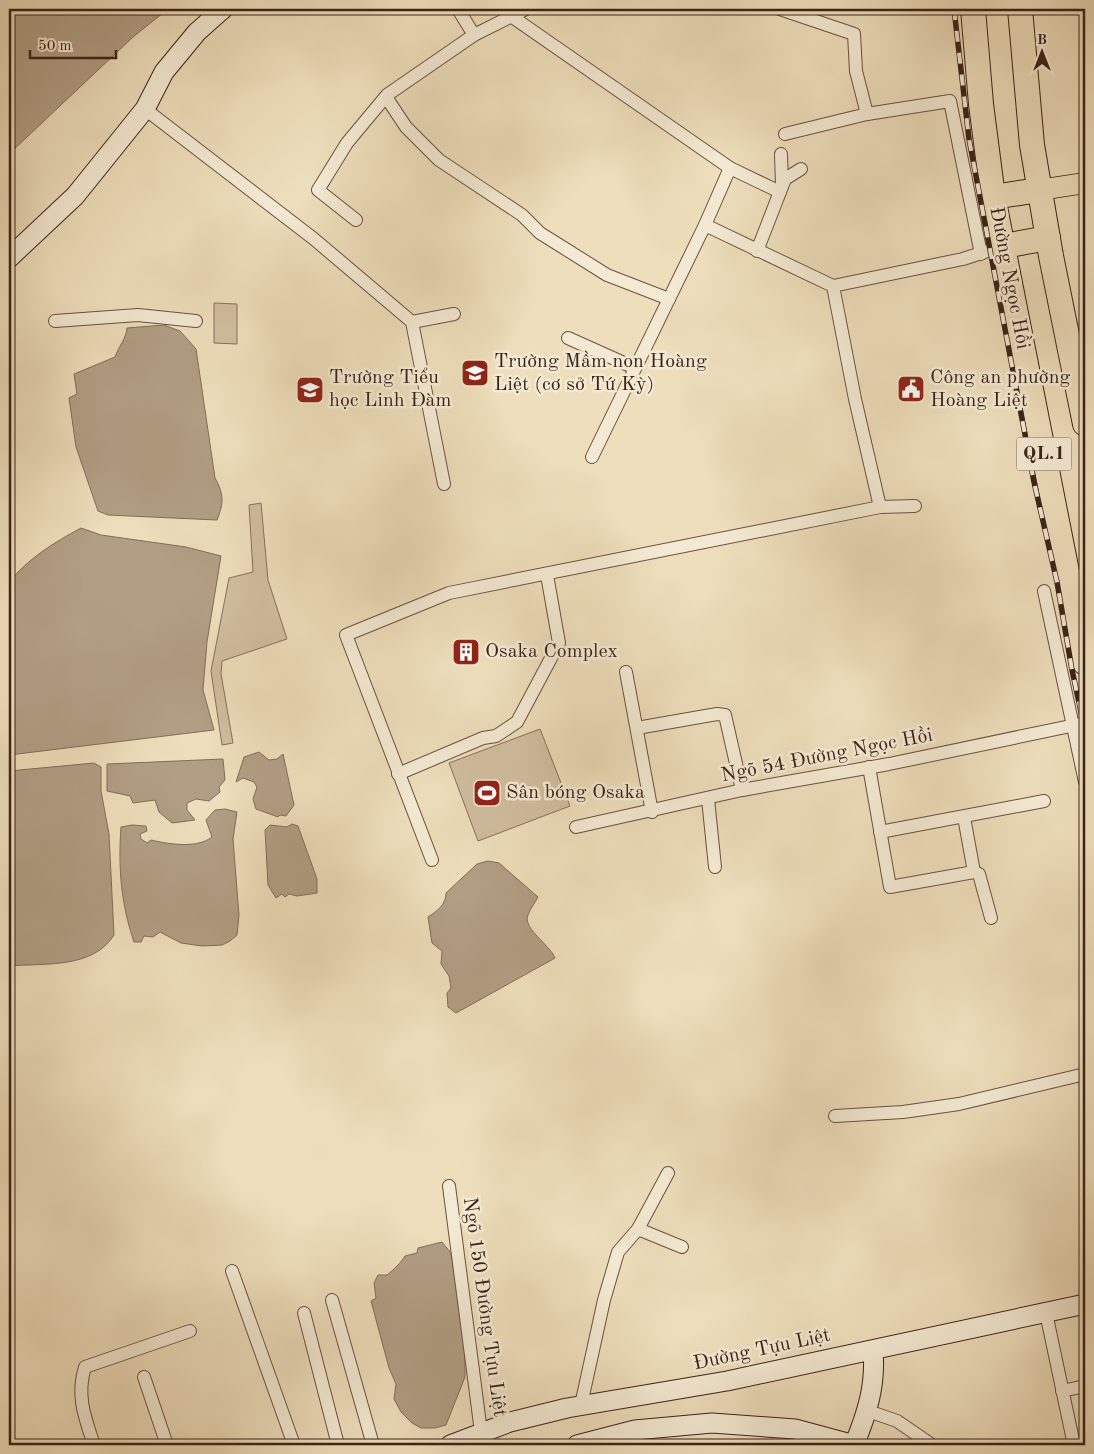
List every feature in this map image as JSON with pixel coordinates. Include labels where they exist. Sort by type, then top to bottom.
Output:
[{"type":"highway","name":"Đường Ngọc Hồi","points":[[973,9],[981,104],[993,197],[992,250],[1085,662]]},
{"type":"highway","name":"QL.1","points":[[1020,9],[1032,145],[1039,190],[1085,424]]},
{"type":"highway","points":[[993,197],[1039,190]]},
{"type":"highway","points":[[992,250],[1048,238]]},
{"type":"main road","points":[[1039,190],[1085,183]]},
{"type":"street","points":[[9,258],[75,196],[145,109],[164,72],[197,32],[223,9]]},
{"type":"street","points":[[458,9],[474,35]]},
{"type":"street","points":[[356,220],[318,190],[348,143],[386,97],[474,35],[526,9]]},
{"type":"street","points":[[780,9],[854,34],[856,71],[867,114]]},
{"type":"street","points":[[511,16],[649,114],[730,168],[782,186]]},
{"type":"street","points":[[386,97],[406,127],[439,160],[522,215],[540,232],[607,275],[669,299]]},
{"type":"street","points":[[706,222],[757,251],[833,286],[992,250],[950,101],[867,114],[785,134]]},
{"type":"street","points":[[145,109],[314,239],[412,322],[444,484]]},
{"type":"street","points":[[757,251],[782,186],[780,154]]},
{"type":"street","points":[[592,457],[706,222],[730,168]]},
{"type":"street","points":[[782,186],[801,169]]},
{"type":"street","points":[[833,286],[855,399],[880,507]]},
{"type":"street","points":[[412,322],[454,314]]},
{"type":"street","points":[[55,321],[138,316],[196,321]]},
{"type":"street","points":[[568,338],[636,368]]},
{"type":"street","points":[[432,860],[346,636],[449,593],[547,575],[880,507],[915,506]]},
{"type":"street","points":[[398,774],[483,738],[496,736],[517,722],[559,642],[547,575]]},
{"type":"street","points":[[1044,590],[1079,725],[1085,782]]},
{"type":"street","points":[[626,672],[652,812]]},
{"type":"street","points":[[636,728],[717,714],[725,715],[742,790]]},
{"type":"street","name":"Ngõ 54 Đường Ngọc Hồi","points":[[576,827],[652,812],[742,790],[1079,725]]},
{"type":"street","points":[[869,767],[890,887],[974,872],[979,874],[991,918]]},
{"type":"street","points":[[708,799],[715,867]]},
{"type":"street","points":[[880,832],[1044,801]]},
{"type":"street","points":[[964,817],[974,872]]},
{"type":"street","points":[[836,1116],[903,1112],[959,1104],[1085,1074]]},
{"type":"street","points":[[581,1405],[604,1300],[618,1252],[638,1229],[668,1173]]},
{"type":"street","name":"Ngõ 150 Đường Tựu Liệt","points":[[449,1186],[481,1432]]},
{"type":"street","points":[[638,1229],[682,1247]]},
{"type":"street","points":[[232,1271],[294,1445]]},
{"type":"street","points":[[332,1300],[373,1445]]},
{"type":"street","name":"Đường Tựu Liệt","points":[[450,1445],[481,1432],[536,1415],[581,1405],[727,1381],[1085,1304]]},
{"type":"street","points":[[304,1312],[338,1445]]},
{"type":"street","points":[[1046,1313],[1074,1445]]},
{"type":"street","points":[[94,1445],[80,1404],[81,1379],[85,1367],[190,1331]]},
{"type":"street","points":[[577,1445],[635,1430],[712,1423],[795,1429],[854,1445],[868,1411],[875,1372],[873,1351]]},
{"type":"street","points":[[144,1377],[167,1445]]},
{"type":"street","points":[[1062,1391],[1085,1386]]},
{"type":"street","points":[[868,1411],[896,1422],[932,1445]]},
{"type":"shaded area","points":[[9,9],[168,9],[133,37],[9,154]]},
{"type":"shaded area","points":[[214,303],[237,304],[237,344],[214,343]]},
{"type":"shaded area","points":[[164,325],[180,331],[196,349],[215,478],[222,499],[217,520],[108,515],[98,511],[76,447],[69,398],[77,394],[74,374],[115,357],[127,328]]},
{"type":"shaded area","points":[[261,503],[268,580],[287,639],[222,661],[221,674],[233,743],[222,745],[211,671],[229,578],[253,572],[249,505]]},
{"type":"shaded area","points":[[81,528],[101,535],[186,547],[221,556],[207,642],[203,690],[214,730],[9,755],[9,582],[42,552]]},
{"type":"shaded area","points":[[540,729],[570,806],[478,841],[449,763]]},
{"type":"shaded area","points":[[259,752],[269,760],[277,759],[283,754],[294,805],[286,816],[280,815],[278,817],[256,809],[253,799],[257,787],[254,782],[243,778],[236,782],[244,757]]},
{"type":"shaded area","points":[[223,759],[225,780],[219,787],[220,792],[209,801],[196,799],[187,803],[187,810],[195,820],[172,823],[159,812],[155,800],[133,803],[130,796],[107,791],[107,764]]},
{"type":"shaded area","points":[[94,763],[101,767],[101,791],[109,834],[114,935],[105,946],[94,954],[81,959],[52,964],[9,966],[9,771]]},
{"type":"shaded area","points":[[225,809],[237,812],[233,839],[239,915],[237,935],[222,945],[202,946],[181,943],[160,932],[153,937],[144,936],[141,942],[134,942],[126,914],[121,885],[121,827],[132,825],[146,826],[147,831],[140,834],[141,839],[147,843],[151,840],[174,844],[199,843],[212,837],[206,820],[215,810]]},
{"type":"shaded area","points":[[292,824],[298,826],[317,879],[317,893],[297,896],[289,894],[285,897],[282,894],[276,898],[268,885],[265,830],[270,825],[287,827]]},
{"type":"shaded area","points":[[488,861],[499,863],[538,897],[527,920],[533,931],[555,958],[456,1013],[448,1007],[447,993],[451,988],[449,976],[441,964],[442,951],[432,943],[428,917],[443,904],[446,893],[477,864]]},
{"type":"shaded area","points":[[442,1242],[451,1253],[465,1333],[465,1377],[446,1425],[435,1428],[421,1428],[412,1423],[401,1412],[394,1399],[396,1384],[389,1368],[371,1301],[376,1298],[374,1283],[378,1275],[387,1275],[405,1256],[417,1253],[418,1248]]},
{"type":"railway","points":[[954,9],[969,139],[1034,482],[1057,582],[1072,670],[1085,730]]},
{"type":"place","name":"Trường Mầm non Hoàng Liệt (cơ sở Tứ Kỳ)","points":[[475,373]]},
{"type":"place","name":"Công an phường Hoàng Liệt","points":[[911,389]]},
{"type":"place","name":"Trường Tiểu học Linh Đàm","points":[[310,390]]},
{"type":"place","name":"Osaka Complex","points":[[466,652]]},
{"type":"place","name":"Sân bóng Osaka","points":[[487,793]]}]
